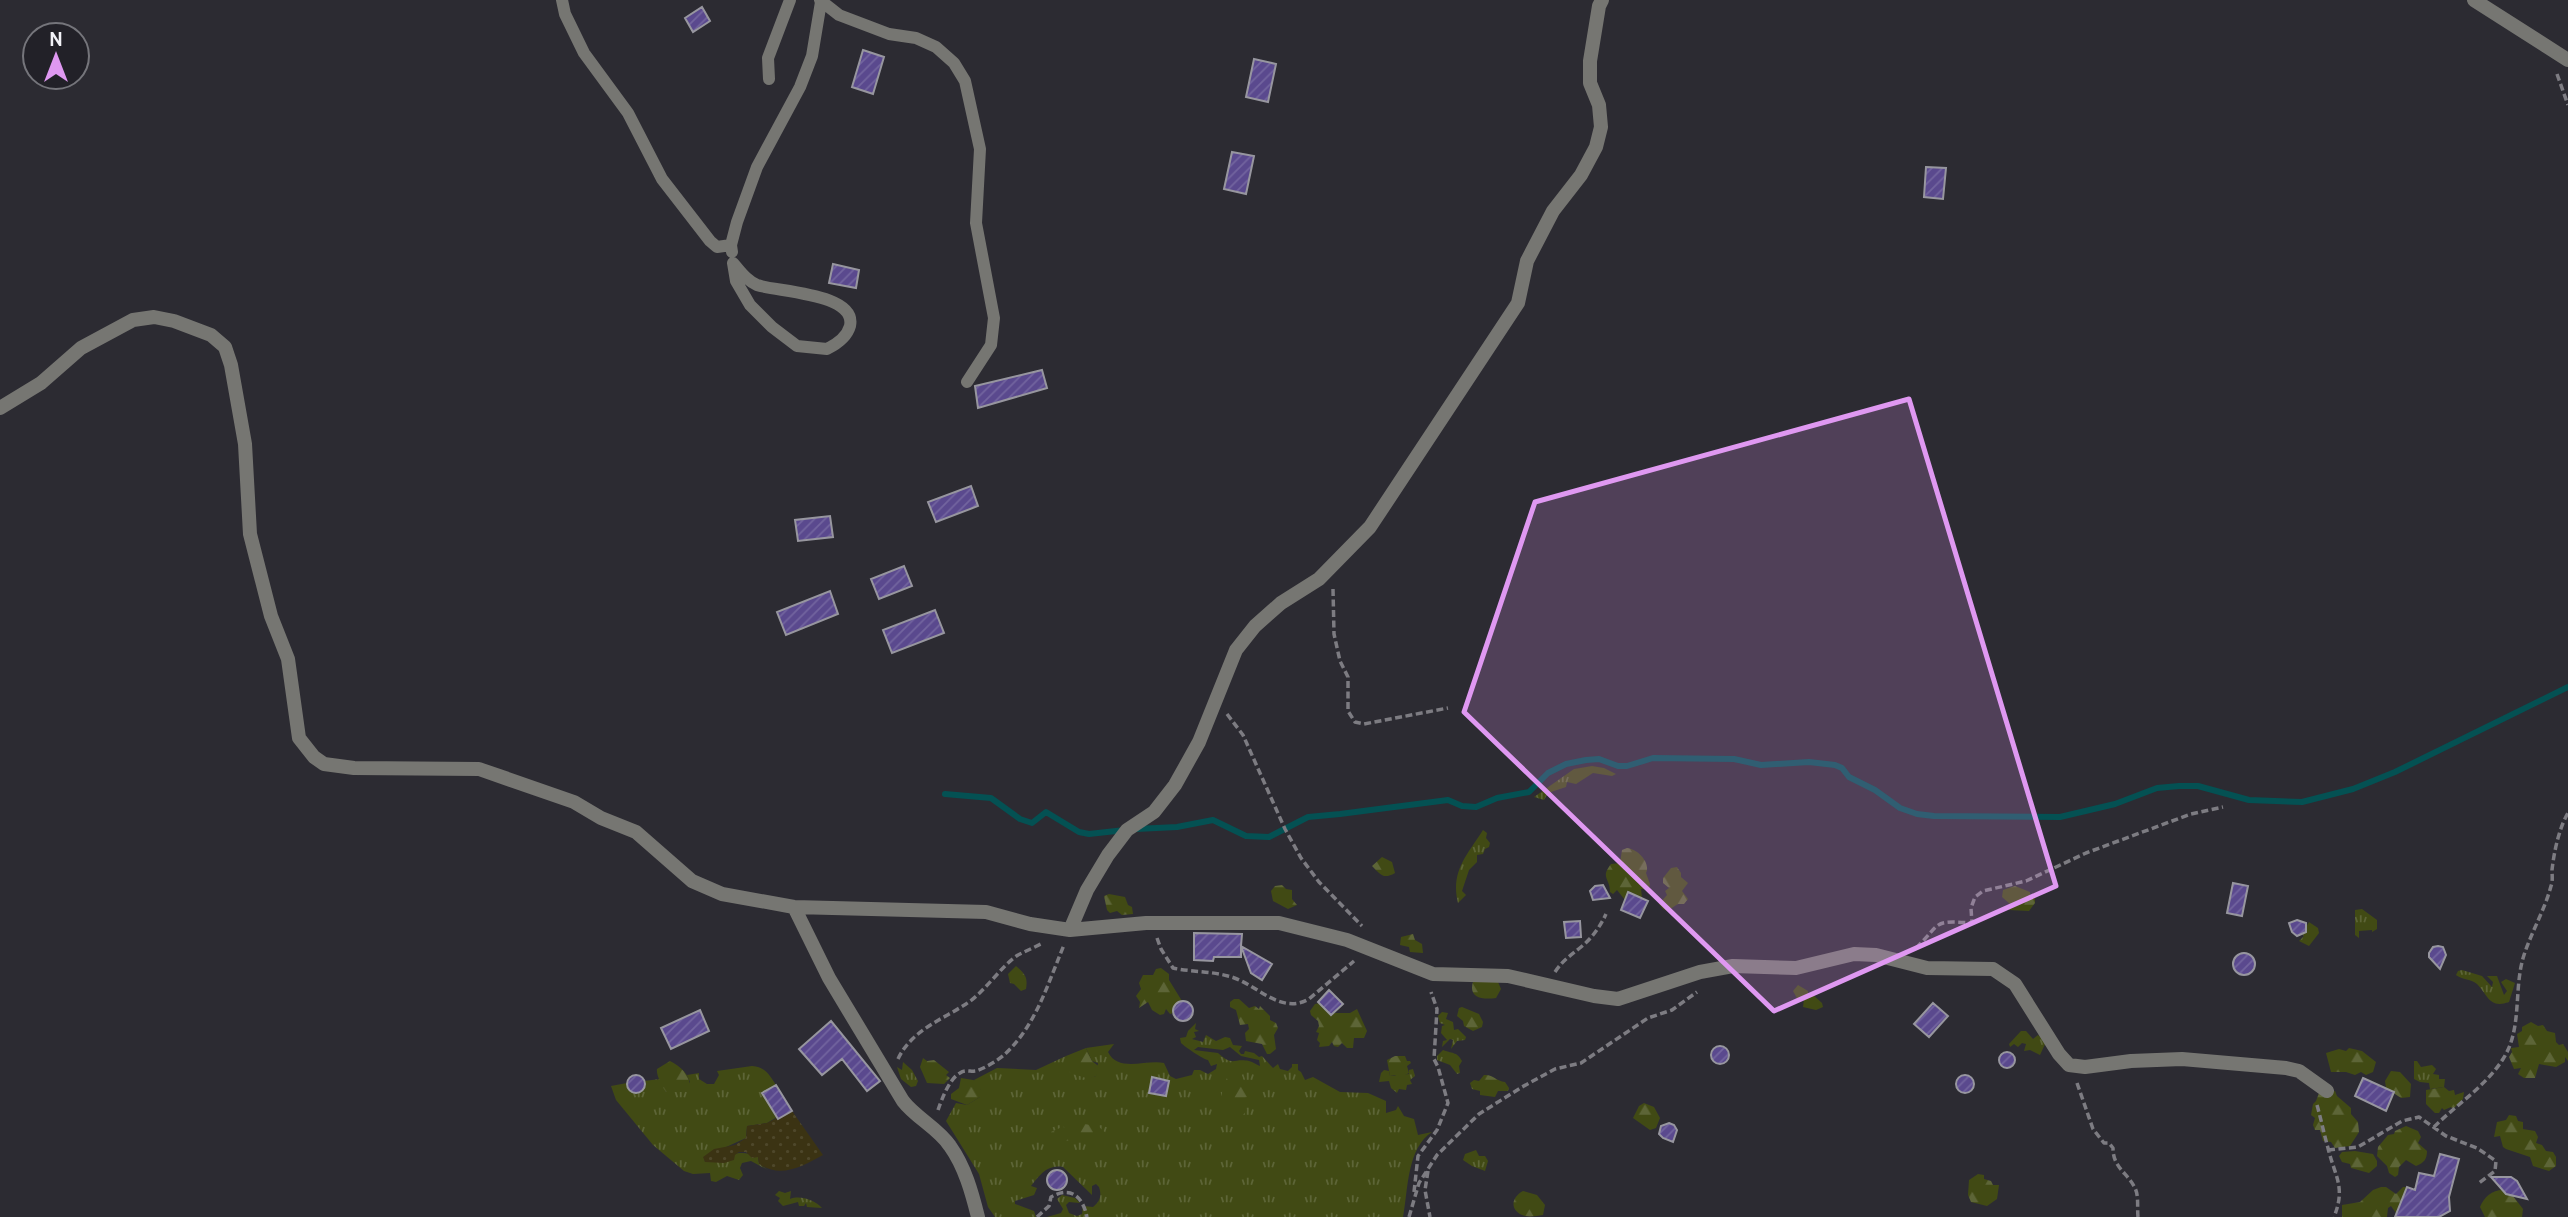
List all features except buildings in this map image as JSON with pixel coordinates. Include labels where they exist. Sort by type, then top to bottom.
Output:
[{"type":"street","points":[[1070,930],[1087,890],[1108,855],[1127,830],[1154,812],[1175,785],[1199,742],[1236,650],[1255,626],[1281,603],[1319,579],[1370,527],[1518,303],[1527,261],[1553,211],[1581,175],[1596,147],[1601,127],[1599,105],[1590,83],[1590,61],[1602,0]]},
{"type":"street","points":[[2474,0],[2568,60]]},
{"type":"street","points":[[0,408],[41,383],[81,348],[133,320],[154,317],[174,321],[211,335],[225,347],[232,365],[245,444],[250,534],[271,616],[288,659],[299,738],[314,757],[324,764],[355,768],[479,769],[574,802],[601,818],[636,832],[692,881],[722,894],[794,907],[986,912],[1030,924],[1070,930],[1146,923],[1279,923],[1373,949],[1433,974],[1508,976],[1618,999],[1700,972],[1733,966],[1796,968],[1854,954],[1876,956],[1927,968],[1993,969],[2015,984],[2059,1054],[2069,1065],[2085,1067],[2131,1061],[2182,1059],[2286,1068],[2299,1071],[2327,1091]]},
{"type":"street","points":[[794,907],[829,978],[911,1112],[950,1144],[965,1174],[978,1217]]},
{"type":"lane","points":[[562,0],[565,14],[584,53],[628,113],[662,179],[710,241],[717,247],[731,245]]},
{"type":"lane","points":[[769,79],[768,58],[790,0]]},
{"type":"lane","points":[[733,263],[743,276],[760,286],[827,299],[843,307],[849,314],[851,323],[847,334],[827,349],[797,345],[772,327],[750,305],[736,281],[733,263],[731,245],[757,167],[800,87],[812,57],[821,1],[839,15],[889,34],[916,38],[936,47],[954,63],[965,81],[980,149],[976,223],[994,318],[991,345],[967,382]]},
{"type":"path","points":[[1335,563],[1332,594],[1334,634],[1340,661],[1348,677],[1348,712],[1355,722],[1364,724],[1448,708]]},
{"type":"path","points":[[1222,686],[1228,715],[1243,735],[1285,829],[1301,858],[1319,882],[1364,928]]},
{"type":"path","points":[[1914,949],[1930,930],[1941,923],[1972,923],[1971,908],[1975,897],[1983,891],[2026,881],[2086,853],[2190,814],[2223,807]]},
{"type":"path","points":[[2434,1127],[2482,1083],[2504,1057],[2517,1020],[2516,993],[2524,956],[2537,918],[2547,902],[2554,858],[2568,813]]},
{"type":"path","points":[[1549,986],[1549,981],[1564,958],[1580,948],[1598,930],[1606,914]]},
{"type":"path","points":[[1146,923],[1156,935],[1173,968],[1231,976],[1271,998],[1287,1003],[1302,1003],[1309,999],[1359,956],[1373,949]]},
{"type":"path","points":[[890,1080],[896,1061],[909,1041],[966,1004],[1016,956],[1070,930]]},
{"type":"path","points":[[937,1113],[959,1073],[966,1070],[973,1072],[985,1067],[1003,1056],[1021,1037],[1036,1011],[1070,930]]},
{"type":"path","points":[[1413,1201],[1418,1156],[1437,1130],[1448,1103],[1438,1067],[1433,1059],[1437,1009],[1429,989]]},
{"type":"path","points":[[1409,1217],[1419,1183],[1437,1155],[1479,1114],[1555,1069],[1581,1063],[1637,1025],[1672,1010],[1700,989]]},
{"type":"path","points":[[2069,1065],[2093,1129],[2104,1143],[2109,1143],[2113,1148],[2118,1169],[2136,1189],[2137,1217]]},
{"type":"path","points":[[2311,1079],[2328,1150],[2340,1184],[2340,1201],[2334,1217]]},
{"type":"path","points":[[2328,1150],[2358,1147],[2402,1121],[2419,1117],[2496,1161],[2495,1171],[2479,1183]]},
{"type":"path","points":[[1428,1170],[1425,1190],[1430,1217]]},
{"type":"path","points":[[1037,1217],[1049,1206],[1051,1197],[1066,1193],[1082,1200],[1087,1217]]},
{"type":"highlighted area","points":[[1909,399],[2056,886],[1774,1011],[1464,712],[1535,502]]},
{"type":"green space","points":[[1592,766],[1616,774],[1612,776],[1593,773],[1576,784],[1567,782],[1566,787],[1548,793],[1544,800],[1534,797],[1574,769]]},
{"type":"green space","points":[[1483,830],[1487,833],[1489,847],[1483,854],[1477,855],[1477,862],[1469,870],[1462,891],[1466,895],[1458,903],[1458,872]]},
{"type":"green space","points":[[1627,848],[1639,854],[1647,865],[1646,873],[1650,884],[1649,889],[1641,889],[1642,898],[1628,892],[1625,900],[1617,890],[1613,894],[1610,892],[1606,872],[1611,864],[1620,863],[1622,850]]},
{"type":"green space","points":[[1382,857],[1392,862],[1395,873],[1385,876],[1372,866]]},
{"type":"green space","points":[[1677,867],[1681,877],[1688,883],[1682,891],[1688,899],[1684,904],[1678,904],[1667,911],[1659,904],[1669,888],[1663,883],[1663,878],[1671,868]]},
{"type":"green space","points":[[1282,885],[1292,890],[1292,899],[1297,905],[1288,909],[1273,901],[1271,891],[1275,886]]},
{"type":"green space","points":[[2015,886],[2030,892],[2030,896],[2035,898],[2029,911],[2009,910],[2010,904],[2002,897],[2003,890]]},
{"type":"green space","points":[[1109,894],[1125,897],[1133,914],[1122,915],[1117,911],[1110,913],[1104,896]]},
{"type":"green space","points":[[2362,909],[2377,920],[2377,929],[2372,932],[2359,931],[2359,938],[2355,935],[2355,910]]},
{"type":"green space","points":[[2309,922],[2318,928],[2319,933],[2309,946],[2299,941]]},
{"type":"green space","points":[[1413,934],[1415,940],[1422,944],[1423,953],[1410,952],[1409,947],[1400,945],[1401,937]]},
{"type":"green space","points":[[1016,966],[1026,979],[1026,989],[1021,991],[1010,983],[1008,974]]},
{"type":"green space","points":[[1161,968],[1169,974],[1169,980],[1182,1001],[1176,1004],[1173,1013],[1170,1014],[1166,1009],[1164,1014],[1160,1015],[1152,1010],[1148,1002],[1139,1008],[1140,1002],[1136,996],[1141,989],[1139,983],[1143,975],[1153,975],[1156,969]]},
{"type":"green space","points":[[2462,970],[2482,976],[2492,987],[2493,982],[2487,976],[2497,976],[2504,995],[2507,991],[2501,982],[2506,979],[2515,983],[2509,1002],[2497,1004],[2490,1000],[2475,982],[2456,975]]},
{"type":"green space","points":[[1478,972],[1498,982],[1501,989],[1496,998],[1482,998],[1474,994],[1472,985]]},
{"type":"green space","points":[[1798,985],[1808,991],[1808,995],[1812,994],[1823,1007],[1816,1010],[1803,1007],[1804,999],[1798,1000],[1793,991]]},
{"type":"green space","points":[[1239,999],[1249,1008],[1255,1006],[1259,1009],[1260,1006],[1270,1016],[1270,1020],[1276,1023],[1276,1049],[1270,1054],[1267,1054],[1262,1044],[1246,1041],[1248,1024],[1240,1025],[1236,1010],[1230,1007],[1230,1002]]},
{"type":"green space","points":[[1320,1003],[1331,1013],[1350,1013],[1357,1009],[1367,1031],[1364,1038],[1354,1038],[1353,1048],[1347,1048],[1342,1043],[1338,1047],[1334,1046],[1332,1042],[1329,1046],[1319,1047],[1319,1033],[1316,1032],[1318,1021],[1310,1011],[1315,1004]]},
{"type":"green space","points":[[1459,1008],[1479,1014],[1482,1027],[1473,1031],[1464,1026],[1457,1016]]},
{"type":"green space","points":[[1442,1012],[1448,1013],[1446,1019],[1453,1022],[1454,1030],[1458,1029],[1466,1037],[1465,1040],[1457,1041],[1451,1049],[1453,1040],[1450,1039],[1442,1047],[1443,1041],[1447,1040],[1441,1033],[1442,1026],[1445,1025],[1440,1023],[1438,1016]]},
{"type":"green space","points":[[2531,1022],[2538,1026],[2543,1025],[2547,1031],[2555,1033],[2556,1042],[2563,1044],[2568,1052],[2568,1061],[2565,1057],[2565,1062],[2556,1067],[2539,1064],[2535,1078],[2524,1078],[2518,1074],[2521,1068],[2514,1069],[2509,1057],[2511,1048],[2519,1047],[2517,1034]]},
{"type":"green space","points":[[1196,1023],[1195,1029],[1199,1031],[1194,1032],[1196,1037],[1192,1039],[1203,1042],[1206,1035],[1216,1041],[1230,1038],[1233,1045],[1242,1046],[1239,1051],[1241,1054],[1245,1051],[1262,1056],[1273,1068],[1278,1064],[1280,1069],[1288,1071],[1292,1064],[1298,1064],[1298,1070],[1305,1080],[1313,1077],[1340,1092],[1368,1093],[1386,1101],[1386,1113],[1396,1110],[1398,1106],[1404,1116],[1414,1119],[1418,1135],[1432,1132],[1424,1139],[1413,1159],[1403,1217],[1047,1217],[1061,1213],[1063,1209],[1057,1199],[1062,1195],[1075,1198],[1080,1203],[1069,1202],[1066,1205],[1069,1213],[1077,1216],[1082,1214],[1083,1206],[1093,1207],[1100,1196],[1096,1184],[1092,1186],[1092,1195],[1063,1167],[1053,1167],[1044,1171],[1031,1186],[1037,1188],[1034,1195],[1015,1201],[1015,1204],[1034,1211],[1036,1217],[995,1217],[988,1207],[979,1174],[946,1121],[956,1103],[967,1105],[980,1097],[981,1090],[974,1080],[997,1068],[1036,1070],[1066,1056],[1077,1074],[1085,1077],[1096,1076],[1098,1063],[1092,1061],[1086,1048],[1114,1044],[1108,1052],[1119,1062],[1164,1063],[1170,1076],[1176,1079],[1192,1075],[1194,1070],[1208,1074],[1216,1069],[1217,1064],[1211,1066],[1208,1060],[1181,1043],[1180,1038],[1186,1037]],"holes":[[[1198,1047],[1223,1050],[1230,1047],[1241,1056],[1259,1060],[1260,1066],[1244,1060],[1230,1061],[1218,1053],[1194,1050]]]},
{"type":"green space","points":[[2021,1031],[2026,1031],[2033,1039],[2038,1035],[2046,1042],[2040,1055],[2030,1050],[2024,1051],[2026,1044],[2022,1043],[2018,1047],[2014,1044],[2010,1047],[2009,1044]]},
{"type":"green space","points":[[1086,1048],[1092,1061],[1101,1068],[1096,1076],[1089,1079],[1070,1073],[1066,1056]]},
{"type":"green space","points":[[2349,1048],[2362,1051],[2376,1062],[2373,1072],[2355,1075],[2331,1072],[2326,1053],[2339,1049],[2346,1051]]},
{"type":"green space","points":[[1443,1050],[1460,1058],[1460,1073],[1457,1074],[1450,1065],[1437,1060]]},
{"type":"green space","points":[[1395,1056],[1405,1056],[1411,1063],[1407,1066],[1409,1073],[1399,1078],[1390,1076],[1387,1060]]},
{"type":"green space","points":[[923,1058],[927,1061],[934,1060],[949,1072],[946,1075],[950,1078],[944,1084],[927,1083],[920,1067]]},
{"type":"green space","points":[[670,1061],[687,1075],[690,1087],[685,1092],[666,1092],[661,1084],[657,1069]]},
{"type":"green space","points":[[2414,1061],[2421,1067],[2432,1065],[2436,1069],[2433,1074],[2439,1075],[2439,1079],[2445,1079],[2444,1087],[2430,1089],[2429,1083],[2414,1079]]},
{"type":"green space","points":[[903,1062],[912,1070],[918,1081],[916,1086],[911,1087],[901,1079],[897,1067],[902,1070]]},
{"type":"green space","points":[[752,1066],[766,1072],[776,1085],[762,1093],[777,1117],[767,1123],[747,1126],[746,1138],[704,1157],[705,1162],[737,1153],[750,1154],[758,1157],[759,1164],[768,1170],[751,1161],[742,1163],[740,1168],[743,1175],[739,1180],[727,1176],[716,1182],[711,1181],[710,1173],[693,1174],[684,1171],[653,1145],[616,1100],[611,1086],[627,1083],[631,1091],[639,1093],[644,1089],[644,1081],[660,1079],[666,1092],[684,1092],[690,1082],[687,1075],[699,1073],[699,1079],[707,1084],[714,1084],[719,1075],[717,1071]]},
{"type":"green space","points":[[1413,1069],[1415,1076],[1406,1090],[1399,1089],[1397,1093],[1391,1088],[1389,1081],[1379,1082],[1384,1070],[1389,1071],[1390,1076],[1409,1074],[1409,1070]]},
{"type":"green space","points":[[2391,1071],[2400,1072],[2411,1084],[2410,1097],[2401,1098],[2386,1088],[2385,1081]]},
{"type":"green space","points":[[1241,1073],[1244,1081],[1255,1085],[1255,1094],[1242,1099],[1247,1110],[1243,1115],[1230,1109],[1228,1102],[1222,1100],[1222,1092],[1229,1088],[1224,1084],[1227,1078]]},
{"type":"green space","points":[[1484,1075],[1505,1082],[1508,1091],[1498,1091],[1495,1097],[1480,1095],[1480,1091],[1472,1089],[1470,1083],[1479,1081]]},
{"type":"green space","points":[[961,1078],[979,1081],[981,1090],[988,1090],[988,1095],[967,1105],[951,1099],[951,1094],[959,1088]]},
{"type":"green space","points":[[2444,1087],[2449,1091],[2454,1090],[2455,1095],[2464,1092],[2463,1099],[2453,1109],[2442,1108],[2439,1113],[2435,1113],[2426,1104],[2426,1090]]},
{"type":"green space","points":[[2335,1091],[2351,1108],[2351,1114],[2358,1122],[2359,1132],[2350,1146],[2335,1148],[2331,1142],[2323,1141],[2320,1130],[2315,1130],[2313,1125],[2313,1104],[2319,1093]]},
{"type":"green space","points":[[1644,1103],[1654,1107],[1660,1118],[1656,1128],[1650,1130],[1633,1118],[1639,1106]]},
{"type":"green space","points":[[2509,1115],[2516,1116],[2518,1121],[2523,1122],[2523,1129],[2535,1131],[2538,1137],[2536,1143],[2542,1145],[2546,1151],[2553,1152],[2556,1166],[2549,1171],[2533,1166],[2530,1157],[2503,1147],[2500,1136],[2494,1137],[2497,1122],[2506,1120]]},
{"type":"green space","points":[[1084,1124],[1098,1126],[1107,1134],[1095,1143],[1084,1140],[1058,1141],[1051,1135],[1051,1132],[1062,1127],[1076,1128]]},
{"type":"green space","points":[[2406,1126],[2418,1131],[2421,1137],[2418,1143],[2427,1151],[2426,1156],[2423,1162],[2416,1166],[2406,1160],[2395,1177],[2377,1156],[2378,1147],[2388,1135]]},
{"type":"green space","points":[[1476,1150],[1479,1156],[1485,1156],[1488,1161],[1485,1171],[1463,1160],[1465,1154]]},
{"type":"green space","points":[[2342,1152],[2373,1154],[2377,1166],[2369,1173],[2351,1168],[2350,1164],[2342,1162],[2339,1156]]},
{"type":"green space","points":[[1978,1174],[1984,1175],[1984,1179],[1991,1181],[1993,1185],[1999,1185],[1997,1199],[1987,1206],[1971,1202],[1968,1195],[1969,1180]]},
{"type":"green space","points":[[2386,1187],[2396,1194],[2403,1187],[2407,1187],[2396,1213],[2391,1206],[2388,1208],[2387,1217],[2342,1217],[2342,1205],[2360,1202],[2373,1190]]},
{"type":"green space","points":[[2503,1190],[2513,1196],[2523,1209],[2522,1217],[2485,1217],[2480,1207],[2484,1200],[2492,1193]]},
{"type":"green space","points":[[779,1191],[791,1191],[790,1199],[807,1199],[822,1208],[807,1207],[806,1203],[799,1206],[798,1202],[783,1206],[778,1201],[780,1198],[775,1195]]},
{"type":"green space","points":[[1523,1191],[1537,1195],[1545,1205],[1543,1215],[1525,1216],[1514,1208],[1516,1197]]},
{"type":"sand","points":[[792,1111],[823,1155],[800,1167],[784,1171],[759,1164],[758,1157],[752,1158],[746,1152],[739,1152],[734,1160],[724,1163],[705,1162],[703,1157],[714,1149],[735,1145],[746,1138],[747,1126],[779,1119]]},
{"type":"waterway","points":[[1136,829],[1177,827],[1213,820],[1246,836],[1269,837],[1308,817],[1448,800],[1462,806],[1476,807],[1497,798],[1529,792],[1548,773],[1566,764],[1599,759],[1618,766],[1653,758],[1734,759],[1761,765],[1809,762],[1835,765],[1842,768],[1849,777],[1875,790],[1900,808],[1934,816],[2060,817],[2115,804],[2157,788],[2179,786],[2198,786],[2249,800],[2302,802],[2353,789],[2395,772],[2568,687]]},
{"type":"waterway","points":[[945,794],[991,798],[1020,819],[1032,823],[1046,812],[1079,832],[1089,834],[1125,830]]}]
